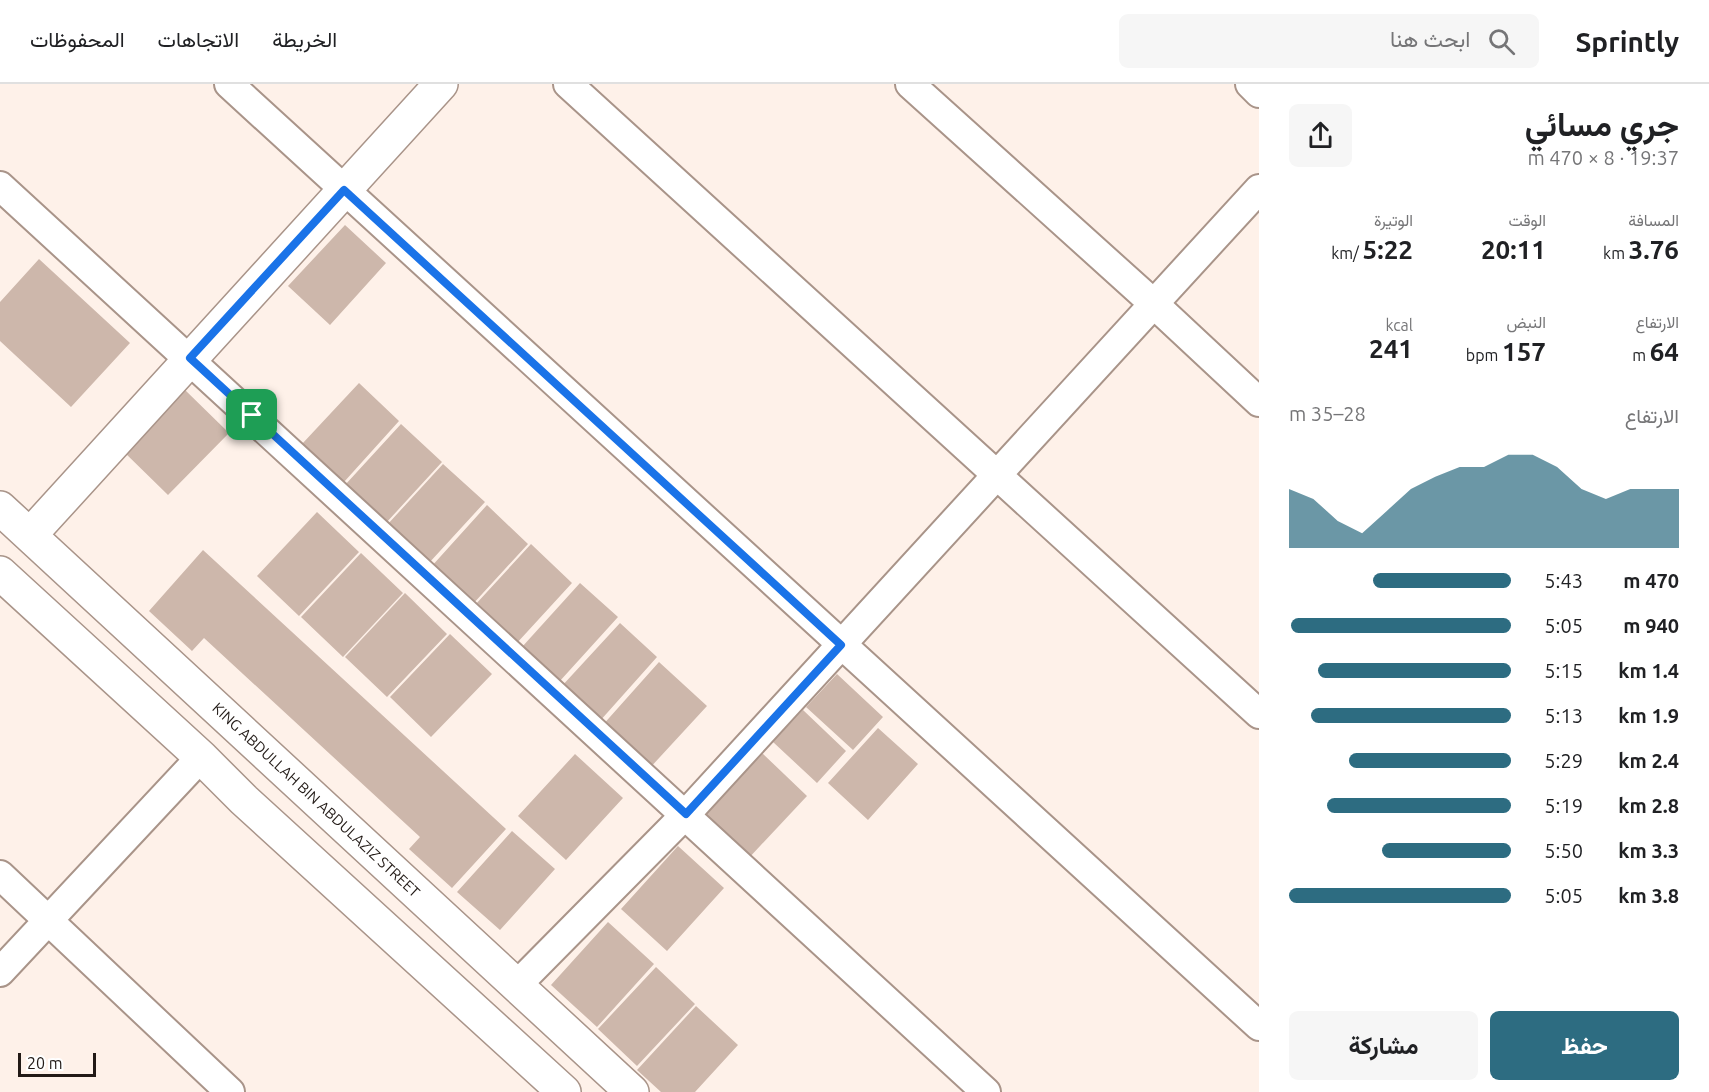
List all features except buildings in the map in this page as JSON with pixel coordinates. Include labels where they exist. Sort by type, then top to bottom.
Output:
[{"type":"main road","points":[[30,535],[441,84]]},
{"type":"main road","name":"KING ABDULLAH BIN ABDULAZIZ STREET","points":[[0,508],[632,1092]]},
{"type":"main road","points":[[0,573],[201,757],[244,800],[564,1092]]},
{"type":"main road","points":[[244,800],[293,827],[478,986],[497,992],[516,986]]},
{"type":"street","points":[[229,84],[1259,1026]]},
{"type":"street","points":[[568,84],[1259,714]]},
{"type":"street","points":[[910,84],[1259,402]]},
{"type":"street","points":[[1250,84],[1259,93]]},
{"type":"street","points":[[0,186],[190,358],[986,1092]]},
{"type":"street","points":[[516,986],[686,814],[1259,189]]},
{"type":"street","points":[[0,972],[201,757]]},
{"type":"street","points":[[0,875],[231,1092]]},
{"type":"route","points":[[344,190],[841,645],[686,814],[252,415],[190,358],[344,190]]}]
